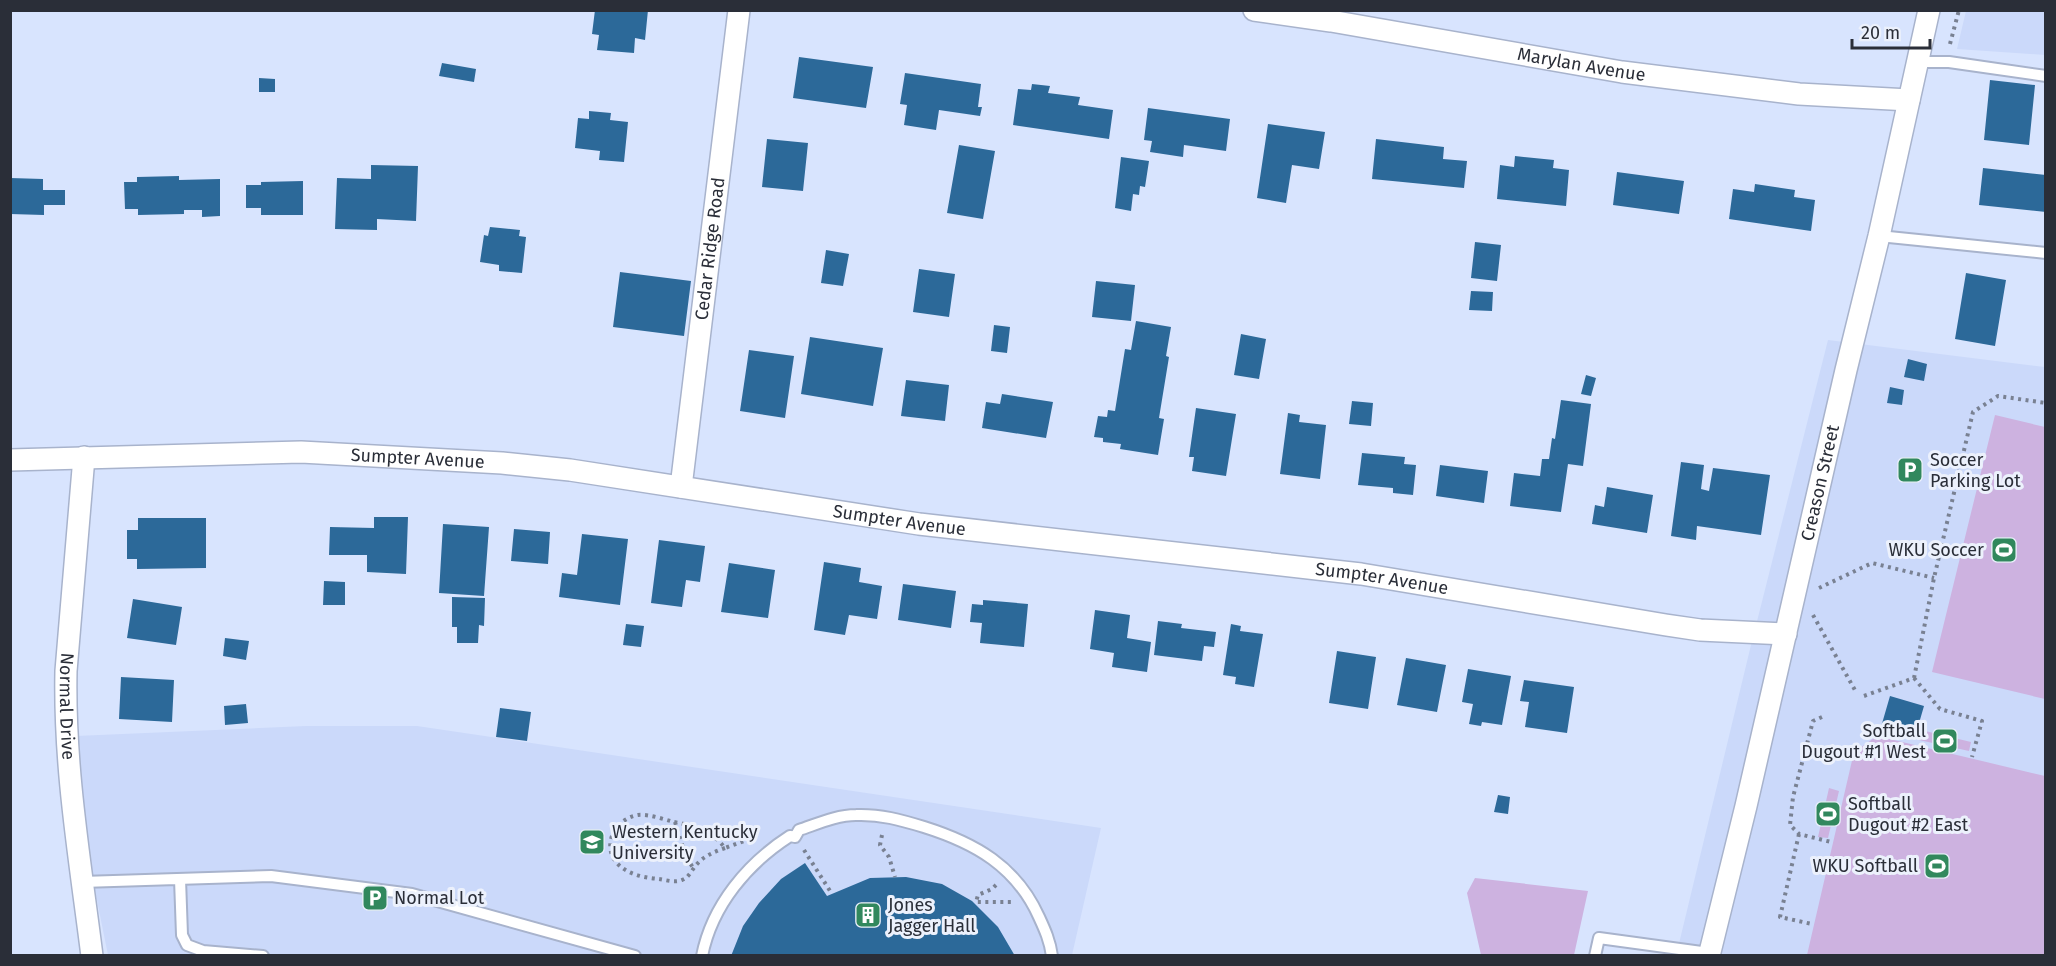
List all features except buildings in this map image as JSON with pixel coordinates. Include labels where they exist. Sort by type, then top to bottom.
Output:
[{"type":"street","name":"Cedar Ridge Road","points":[[681,487],[739,10]]},
{"type":"street","name":"Marylan Avenue","points":[[1254,10],[1331,21],[1622,72],[1799,94],[1909,100]]},
{"type":"street","name":"Creason Street","points":[[1709,954],[1746,806],[1879,236],[1929,10]]},
{"type":"street","name":"Sumpter Avenue","points":[[10,460],[279,452],[347,453],[536,467],[919,524],[1361,574],[1666,626],[1786,634]]},
{"type":"street","name":"Normal Drive","points":[[84,457],[65,706],[72,813],[92,956]]},
{"type":"lane","points":[[1919,62],[1949,62],[2046,76]]},
{"type":"lane","points":[[1879,236],[2046,253]]},
{"type":"lane","points":[[702,956],[719,911],[735,886],[752,866],[776,845],[790,836],[795,837],[799,830],[828,820],[854,815],[885,817],[952,836],[988,855],[1014,877],[1030,901],[1050,941],[1052,956]]},
{"type":"lane","points":[[82,882],[271,876],[412,894],[635,956]]},
{"type":"lane","points":[[180,879],[182,935],[187,945],[203,951],[263,956]]},
{"type":"lane","points":[[1595,956],[1599,938],[1709,954]]},
{"type":"path","points":[[1914,678],[1934,578],[1973,412],[1998,396],[2046,403]]},
{"type":"path","points":[[1819,588],[1872,563],[1934,578]]},
{"type":"path","points":[[1813,615],[1856,692]]},
{"type":"path","points":[[1864,696],[1914,678]]},
{"type":"path","points":[[1914,678],[1940,709],[1982,722],[1972,757]]},
{"type":"path","points":[[1822,717],[1813,722],[1793,798],[1790,825],[1799,834],[1831,842]]},
{"type":"path","points":[[724,848],[714,836],[705,830],[645,815],[627,819],[617,826],[611,836],[612,855],[623,869],[652,878],[680,881],[687,877],[707,856],[760,835]]},
{"type":"path","points":[[885,817],[880,845],[890,857],[895,877]]},
{"type":"path","points":[[675,822],[685,854],[693,869]]},
{"type":"path","points":[[1799,834],[1780,917],[1812,924]]},
{"type":"path","points":[[795,837],[832,894]]},
{"type":"path","points":[[1009,873],[992,889],[978,896],[976,902],[1030,901]]},
{"type":"shaded area","points":[[1966,11],[2045,11],[2045,55],[1957,49]]},
{"type":"shaded area","points":[[1828,340],[2045,367],[2045,955],[1676,956]]},
{"type":"shaded area","name":"WKU Soccer","points":[[1995,415],[2045,427],[2045,699],[1932,672]]},
{"type":"shaded area","name":"Western Kentucky University","points":[[306,726],[417,726],[1101,828],[1072,955],[108,955],[88,856],[76,736]]},
{"type":"shaded area","name":"Softball Dugout #1 West","points":[[1921,730],[1971,742],[1969,751],[1919,740]]},
{"type":"shaded area","name":"WKU Softball","points":[[1877,736],[2045,776],[2045,955],[1807,955],[1854,752]]},
{"type":"shaded area","name":"Softball Dugout #2 East","points":[[1829,788],[1839,791],[1828,838],[1818,837]]},
{"type":"shaded area","points":[[1475,878],[1588,891],[1574,955],[1481,955],[1467,893]]},
{"type":"place","name":"Soccer Parking Lot","points":[[1910,470]]},
{"type":"place","name":"WKU Soccer","points":[[2004,550]]},
{"type":"place","name":"Softball Dugout #1 West","points":[[1945,741]]},
{"type":"place","name":"Softball Dugout #2 East","points":[[1828,814]]},
{"type":"place","name":"Western Kentucky University","points":[[592,842]]},
{"type":"place","name":"WKU Softball","points":[[1937,866]]},
{"type":"place","name":"Normal Lot","points":[[375,898]]},
{"type":"place","name":"Jones Jagger Hall","points":[[868,915]]}]
